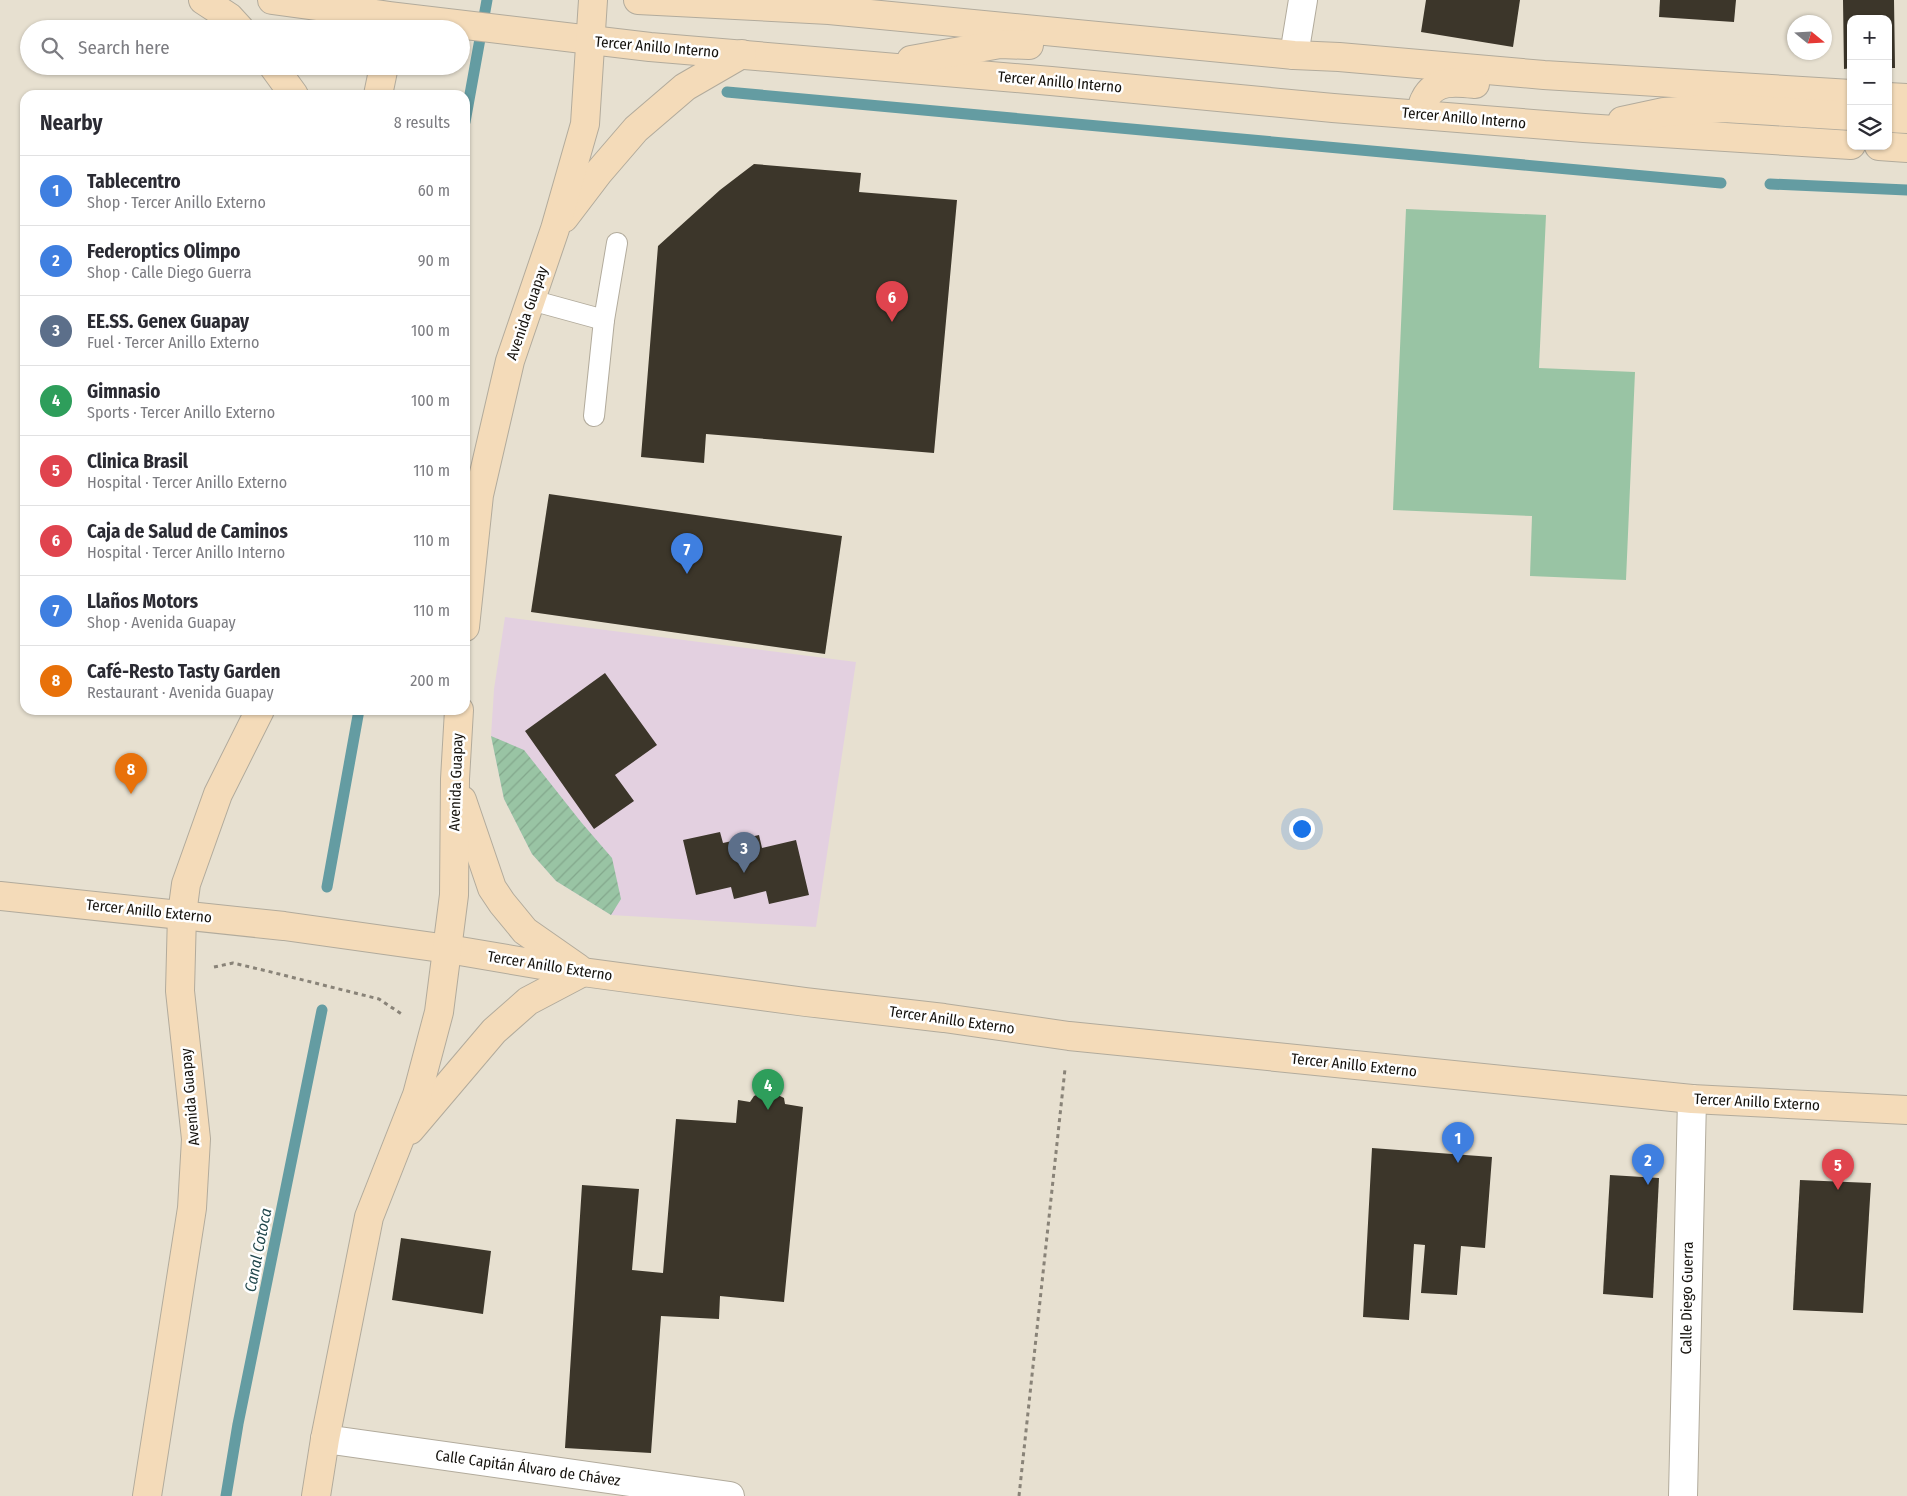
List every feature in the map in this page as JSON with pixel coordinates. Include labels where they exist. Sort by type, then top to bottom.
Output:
[{"type":"main road","points":[[202,0],[231,20]]},
{"type":"main road","name":"Tercer Anillo Interno","points":[[272,0],[419,20]]},
{"type":"main road","name":"Avenida Guapay","points":[[470,580],[479,495],[510,361],[555,229],[585,124],[593,0]]},
{"type":"main road","points":[[638,0],[829,10],[1294,55],[1339,57],[1544,76],[1847,94]]},
{"type":"main road","points":[[785,0],[829,10]]},
{"type":"main road","name":"Tercer Anillo Interno","points":[[470,26],[650,47],[1421,115],[1584,128],[1847,144]]},
{"type":"main road","points":[[878,66],[1000,44],[1028,44],[1264,70],[1286,63],[1294,55]]},
{"type":"main road","points":[[555,229],[599,172],[636,129],[685,87],[742,54]]},
{"type":"main road","points":[[280,75],[290,90]]},
{"type":"main road","points":[[379,90],[382,75]]},
{"type":"main road","points":[[1421,115],[1425,99],[1436,87],[1452,82],[1636,96],[1665,94],[1694,84]]},
{"type":"main road","points":[[1892,97],[1907,98]]},
{"type":"main road","points":[[1584,128],[1664,112],[1696,109],[1724,108],[1847,116]]},
{"type":"main road","points":[[1892,118],[1907,119]]},
{"type":"main road","points":[[1892,147],[1907,148]]},
{"type":"main road","name":"Avenida Guapay","points":[[147,1496],[192,1208],[196,1139],[180,991],[182,914],[186,884],[218,794],[258,715]]},
{"type":"main road","name":"Avenida Guapay","points":[[316,1496],[325,1439],[369,1217],[417,1095],[431,1049],[439,1012],[454,895],[455,779],[459,715]]},
{"type":"main road","points":[[398,1144],[494,1031],[528,1001],[584,972],[525,931],[492,888],[455,779]]},
{"type":"main road","name":"Tercer Anillo Externo","points":[[0,896],[284,926],[448,949],[584,972],[1069,1036],[1692,1099],[1907,1110]]},
{"type":"street","points":[[1294,55],[1304,0]]},
{"type":"street","name":"Calle Diego Guerra","points":[[1683,1496],[1692,1099]]},
{"type":"street","name":"Calle Capitán Álvaro de Chávez","points":[[325,1439],[730,1496]]},
{"type":"lane","points":[[594,416],[604,320],[617,243]]},
{"type":"lane","points":[[531,300],[604,320]]},
{"type":"path","points":[[205,970],[233,963],[379,999],[403,1014],[404,1024]]},
{"type":"path","points":[[1019,1496],[1069,1036]]},
{"type":"shaded area","points":[[505,617],[856,662],[816,927],[611,915],[556,881],[532,854],[504,799],[491,736],[494,689]]},
{"type":"green space","points":[[1406,209],[1546,215],[1539,368],[1635,372],[1626,580],[1530,576],[1532,516],[1393,510]]},
{"type":"green space","points":[[491,736],[524,750],[612,858],[621,899],[611,915],[556,881],[532,854],[504,799]]},
{"type":"building","points":[[1426,0],[1520,0],[1513,47],[1421,32]]},
{"type":"building","points":[[1660,0],[1736,0],[1734,22],[1659,17]]},
{"type":"building","points":[[1843,0],[1894,0],[1895,68],[1892,68],[1892,15],[1847,15],[1847,69],[1844,69]]},
{"type":"building","points":[[754,164],[861,173],[859,192],[957,200],[934,453],[706,434],[704,463],[641,457],[658,246],[720,190]]},
{"type":"building","points":[[549,494],[842,536],[825,654],[531,612]]},
{"type":"building","points":[[605,673],[657,745],[615,775],[634,801],[594,829],[525,731]]},
{"type":"building","points":[[720,832],[723,843],[759,835],[762,848],[796,840],[809,895],[769,904],[766,891],[734,899],[731,887],[696,895],[683,840]]},
{"type":"building","points":[[763,1092],[774,1093],[784,1098],[785,1104],[803,1107],[784,1302],[720,1296],[719,1319],[661,1316],[651,1453],[565,1448],[582,1185],[639,1189],[632,1270],[663,1273],[676,1119],[736,1123],[738,1100],[750,1102],[754,1096]]},
{"type":"building","points":[[1372,1148],[1492,1157],[1485,1248],[1461,1246],[1457,1295],[1421,1293],[1425,1245],[1414,1244],[1409,1320],[1363,1317]]},
{"type":"building","points":[[1610,1175],[1659,1178],[1653,1298],[1603,1294]]},
{"type":"building","points":[[1800,1180],[1871,1183],[1863,1313],[1793,1310]]},
{"type":"building","points":[[401,1238],[491,1251],[483,1314],[392,1300]]},
{"type":"waterway","points":[[470,94],[487,0]]},
{"type":"waterway","points":[[727,92],[1721,183]]},
{"type":"waterway","points":[[1770,184],[1907,190]]},
{"type":"waterway","points":[[327,887],[358,715]]},
{"type":"waterway","name":"Canal Cotoca","points":[[226,1496],[238,1424],[322,1010]]},
{"type":"place","name":"Caja de Salud de Caminos","points":[[892,322]]},
{"type":"place","name":"Llaños Motors","points":[[687,574]]},
{"type":"place","name":"Café-Resto Tasty Garden","points":[[131,794]]},
{"type":"place","name":"EE.SS. Genex Guapay","points":[[744,873]]},
{"type":"place","name":"Gimnasio","points":[[768,1110]]},
{"type":"place","name":"Tablecentro","points":[[1458,1163]]},
{"type":"place","name":"Federoptics Olimpo","points":[[1648,1185]]},
{"type":"place","name":"Clinica Brasil","points":[[1838,1190]]}]
